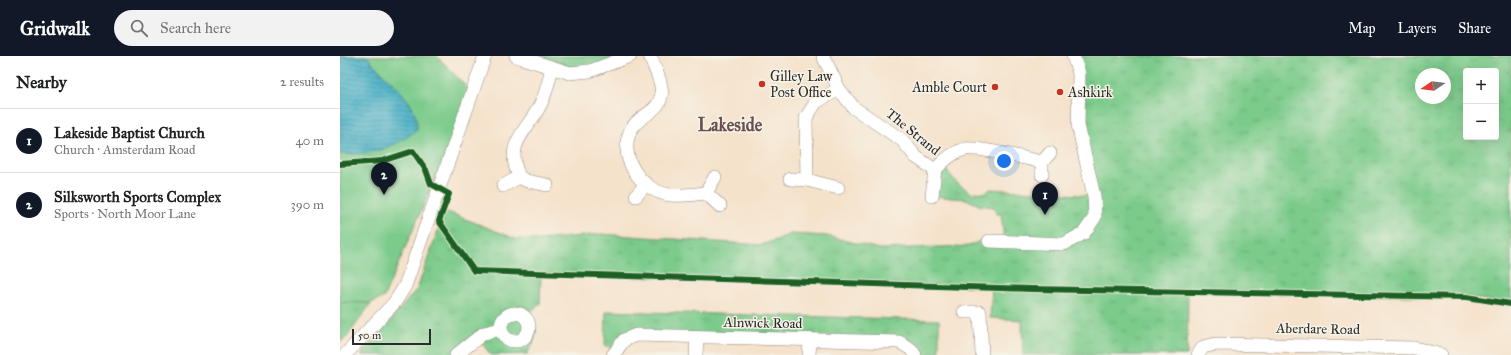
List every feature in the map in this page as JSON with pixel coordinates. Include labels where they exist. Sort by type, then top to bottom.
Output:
[{"type":"street","points":[[345,355],[395,302],[405,286],[485,56]]},
{"type":"street","points":[[516,56],[552,68],[570,72],[590,70],[630,56]]},
{"type":"street","points":[[650,56],[661,87],[661,97],[655,108],[633,126],[626,142],[630,162],[635,173],[651,189],[669,195],[706,193],[720,206]]},
{"type":"street","name":"The Strand","points":[[823,56],[839,89],[854,108],[902,140],[916,157],[935,170],[953,154],[966,149],[1046,157],[1042,175]]},
{"type":"street","points":[[989,240],[1064,244],[1084,233],[1095,216],[1094,196],[1078,125],[1079,73],[1073,56]]},
{"type":"street","points":[[547,185],[527,181],[519,177],[515,166],[516,145],[519,136],[542,102],[552,68]]},
{"type":"street","points":[[807,180],[806,118],[816,102],[839,89]]},
{"type":"street","points":[[932,196],[935,170]]},
{"type":"street","points":[[503,186],[519,177]]},
{"type":"street","points":[[706,193],[715,177]]},
{"type":"street","points":[[790,179],[807,180],[838,188]]},
{"type":"street","points":[[636,196],[646,184]]},
{"type":"street","points":[[964,312],[980,312],[982,355]]},
{"type":"street","points":[[456,355],[484,333],[501,329]]},
{"type":"street","name":"Alnwick Road","points":[[613,355],[624,340],[636,335],[697,338],[899,342],[912,349],[915,355]]},
{"type":"street","points":[[696,355],[697,338]]},
{"type":"street","points":[[809,355],[810,340]]},
{"type":"street","name":"Aberdare Road","points":[[1198,355],[1203,348],[1216,344],[1415,348],[1442,355]]},
{"type":"green space","points":[[340,56],[437,56],[472,93],[384,297],[371,303],[340,302]]},
{"type":"green space","points":[[516,56],[630,56],[590,71]]},
{"type":"green space","points":[[1073,56],[1511,56],[1511,304],[1467,297],[1188,292],[1187,355],[1023,355],[1022,320],[990,318],[992,287],[541,274],[540,304],[528,313],[536,329],[536,334],[527,354],[491,355],[478,338],[456,355],[361,355],[417,289],[445,211],[516,239],[540,240],[601,234],[762,245],[791,234],[827,236],[880,249],[969,246],[982,240],[1004,241],[1001,214],[996,214],[994,207],[979,205],[966,199],[932,196],[941,164],[957,183],[974,195],[975,192],[986,193],[990,189],[1094,196]]},
{"type":"green space","points":[[340,302],[371,303],[347,337],[340,342]]},
{"type":"green space","points":[[606,311],[939,320],[939,355],[915,355],[899,342],[636,335],[615,351],[605,345]]},
{"type":"water","points":[[340,56],[367,56],[406,98],[416,118],[417,129],[409,136],[391,146],[371,152],[340,154]]},
{"type":"cycle path","points":[[340,164],[382,161],[413,151],[426,170],[431,184],[449,194],[439,221],[474,271],[1031,289],[1467,297],[1511,304]]},
{"type":"place","name":"Gilley Law Post Office","points":[[762,84]]},
{"type":"place","name":"Amble Court","points":[[995,87]]},
{"type":"place","name":"Ashkirk","points":[[1060,92]]},
{"type":"place","name":"Silksworth Sports Complex","points":[[384,195]]},
{"type":"place","name":"Lakeside Baptist Church","points":[[1045,215]]},
{"type":"district","name":"Lakeside","points":[[730,125]]}]
